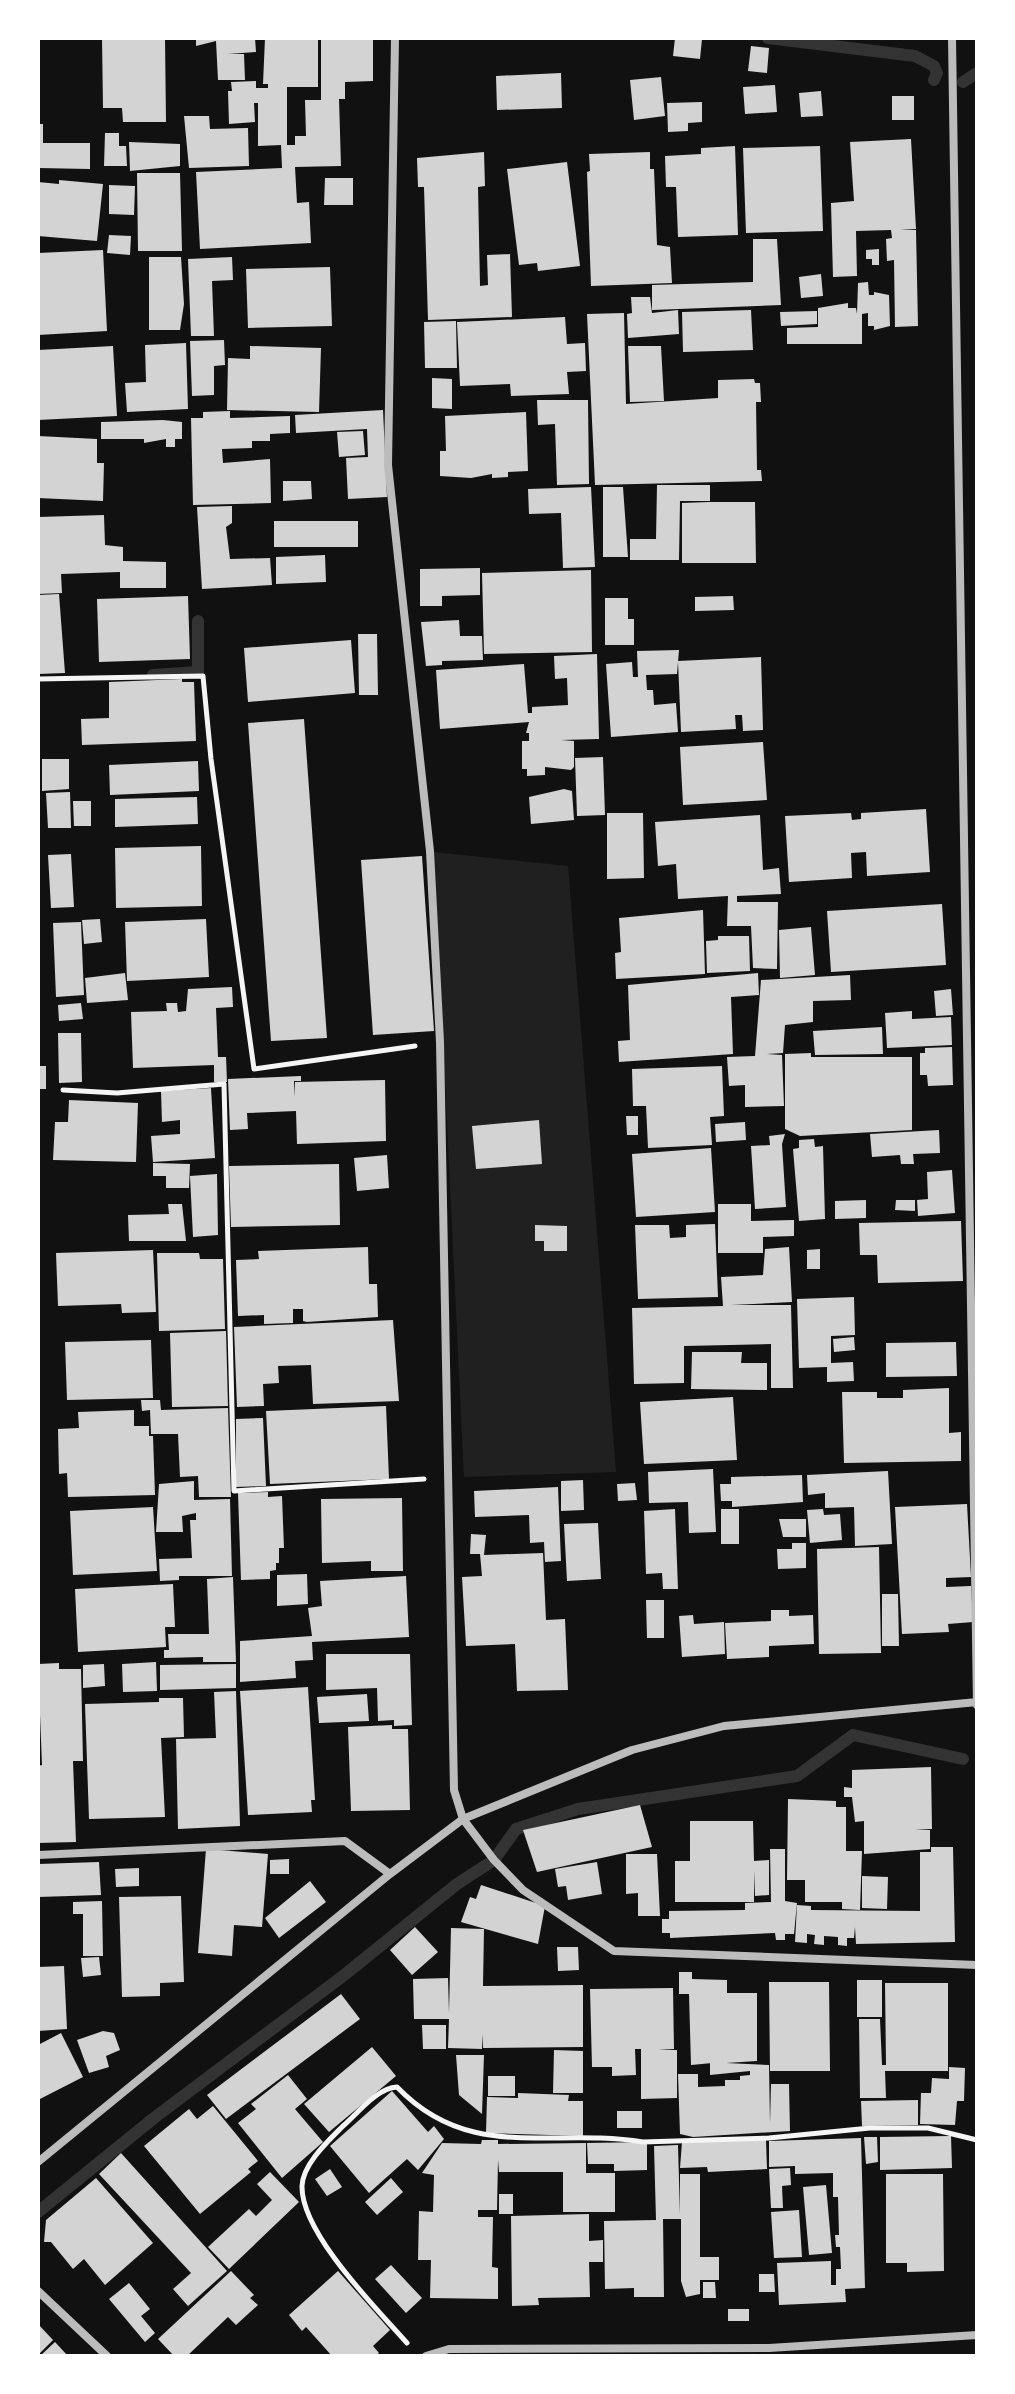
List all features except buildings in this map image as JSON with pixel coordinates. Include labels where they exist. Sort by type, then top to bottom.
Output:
[{"type":"street","points":[[395,38],[388,465],[430,851],[440,1042],[454,1790],[463,1819],[494,1860],[523,1890],[614,1951],[977,1965]]},
{"type":"street","points":[[38,2162],[390,1874],[463,1819],[632,1750],[724,1726],[977,1703],[952,38]]},
{"type":"street","points":[[38,1855],[345,1841],[390,1874]]},
{"type":"street","points":[[38,2291],[107,2356]]},
{"type":"street","points":[[426,2356],[449,2349],[769,2348],[976,2335],[977,2323]]},
{"type":"path","points":[[38,679],[203,676],[215,789],[254,1069],[440,1042]]},
{"type":"path","points":[[63,1090],[117,1093],[224,1084],[234,1491],[447,1478]]},
{"type":"path","points":[[411,2348],[338,2263],[312,2221],[302,2186],[312,2161],[330,2139],[367,2104],[392,2087],[397,2087],[413,2104],[438,2120],[472,2134],[487,2136],[605,2136],[643,2142],[870,2128],[928,2128],[977,2140]]},
{"type":"shaded area","points":[[434,852],[568,866],[616,1472],[464,1477]]},
{"type":"waterway","points":[[768,38],[915,56],[934,66],[937,73],[934,80]]},
{"type":"waterway","points":[[963,82],[977,73]]},
{"type":"waterway","points":[[153,675],[198,672],[198,621]]},
{"type":"waterway","points":[[38,2212],[154,2118],[343,1976],[457,1884],[494,1860],[516,1829],[578,1809],[797,1776],[853,1735],[963,1759]]}]
